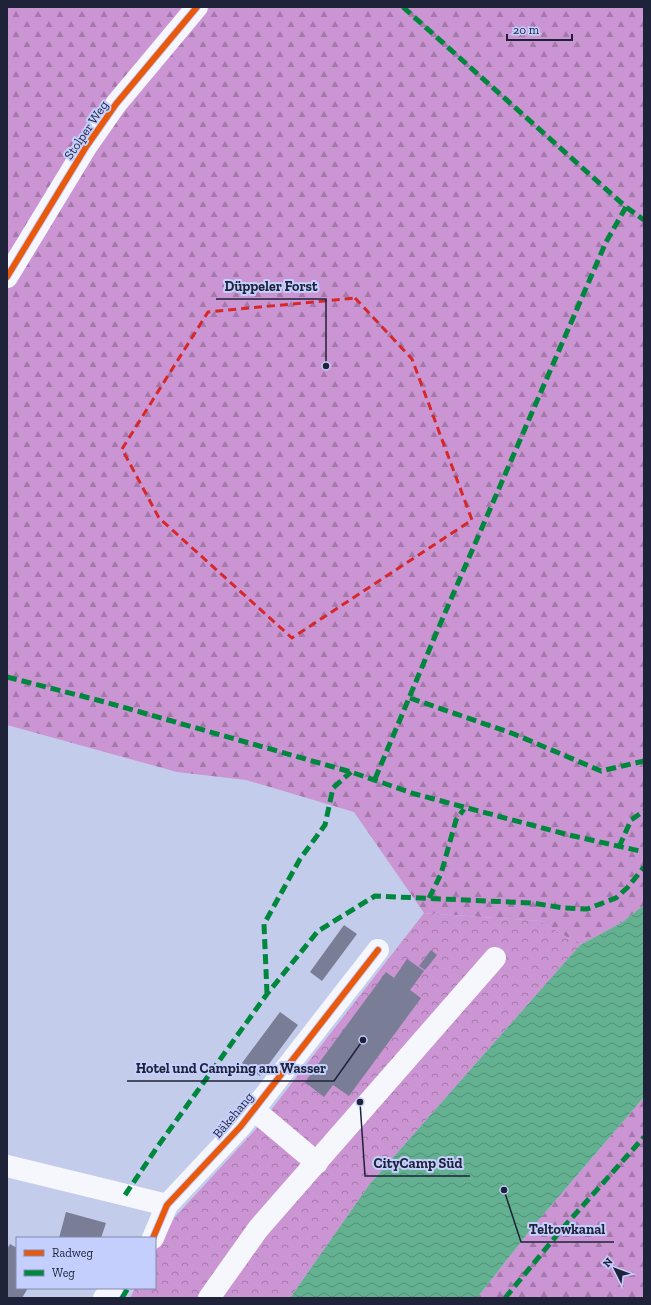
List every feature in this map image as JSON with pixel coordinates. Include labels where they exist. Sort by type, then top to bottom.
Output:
[{"type":"street","name":"Stolper Weg","points":[[7,277],[86,147],[112,110],[197,7]]},
{"type":"street","name":"Bäkehang","points":[[153,1237],[167,1205],[241,1126],[378,950]]},
{"type":"street","points":[[209,1298],[258,1229],[495,958]]},
{"type":"street","points":[[253,1109],[317,1163]]},
{"type":"street","points":[[7,1166],[167,1205]]},
{"type":"street","points":[[104,1298],[111,1289]]},
{"type":"highlighted area","points":[[355,298],[412,359],[472,520],[401,568],[292,638],[159,518],[122,449],[208,312]]},
{"type":"green space","points":[[7,7],[644,7],[644,905],[621,923],[580,945],[540,921],[424,913],[354,812],[246,780],[177,772],[7,725]]},
{"type":"green space","points":[[424,913],[540,921],[580,945],[369,1185],[290,1298],[130,1298],[134,1289],[156,1289],[156,1251],[175,1217],[257,1128]]},
{"type":"green space","points":[[644,1097],[644,1298],[477,1298],[531,1229]]},
{"type":"water","points":[[644,905],[644,1097],[531,1229],[477,1298],[290,1298],[369,1185],[580,945],[621,923]]},
{"type":"building","points":[[344,925],[357,934],[322,981],[310,972]]},
{"type":"building","points":[[431,950],[437,955],[425,970],[419,966]]},
{"type":"building","points":[[407,959],[424,971],[410,990],[421,998],[349,1096],[333,1085],[324,1097],[305,1082],[386,972],[394,978]]},
{"type":"building","points":[[280,1012],[298,1025],[260,1076],[242,1063]]},
{"type":"building","points":[[66,1212],[106,1223],[101,1237],[59,1237]]},
{"type":"building","points":[[10,1244],[16,1247],[16,1289],[27,1289],[22,1298],[7,1298],[7,1249]]},
{"type":"marked path","points":[[403,7],[626,207],[644,220]]},
{"type":"marked path","points":[[375,779],[438,629],[606,242],[626,207]]},
{"type":"marked path","points":[[7,677],[105,702],[351,772],[415,794],[569,835],[640,851]]},
{"type":"marked path","points":[[410,698],[514,734],[601,771],[644,761]]},
{"type":"marked path","points":[[267,994],[264,924],[300,859],[325,825],[333,788],[351,772]]},
{"type":"marked path","points":[[429,898],[441,874],[456,820],[464,809]]},
{"type":"marked path","points":[[619,847],[631,820],[644,811]]},
{"type":"marked path","points":[[125,1195],[158,1146],[267,994],[318,931],[375,896],[532,903],[564,908],[587,909],[616,898],[628,887],[644,867]]},
{"type":"marked path","points":[[505,1298],[562,1229],[644,1137]]},
{"type":"marked path","points":[[122,1298],[127,1289]]},
{"type":"cycle path","points":[[7,277],[86,147],[116,104],[197,7]]},
{"type":"cycle path","points":[[153,1237],[167,1205],[241,1126],[378,950]]},
{"type":"place","name":"Düppeler Forst","points":[[326,366]]},
{"type":"place","name":"Hotel und Camping am Wasser","points":[[363,1040]]},
{"type":"place","name":"CityCamp Süd","points":[[360,1102]]},
{"type":"place","name":"Teltowkanal","points":[[504,1190]]}]
